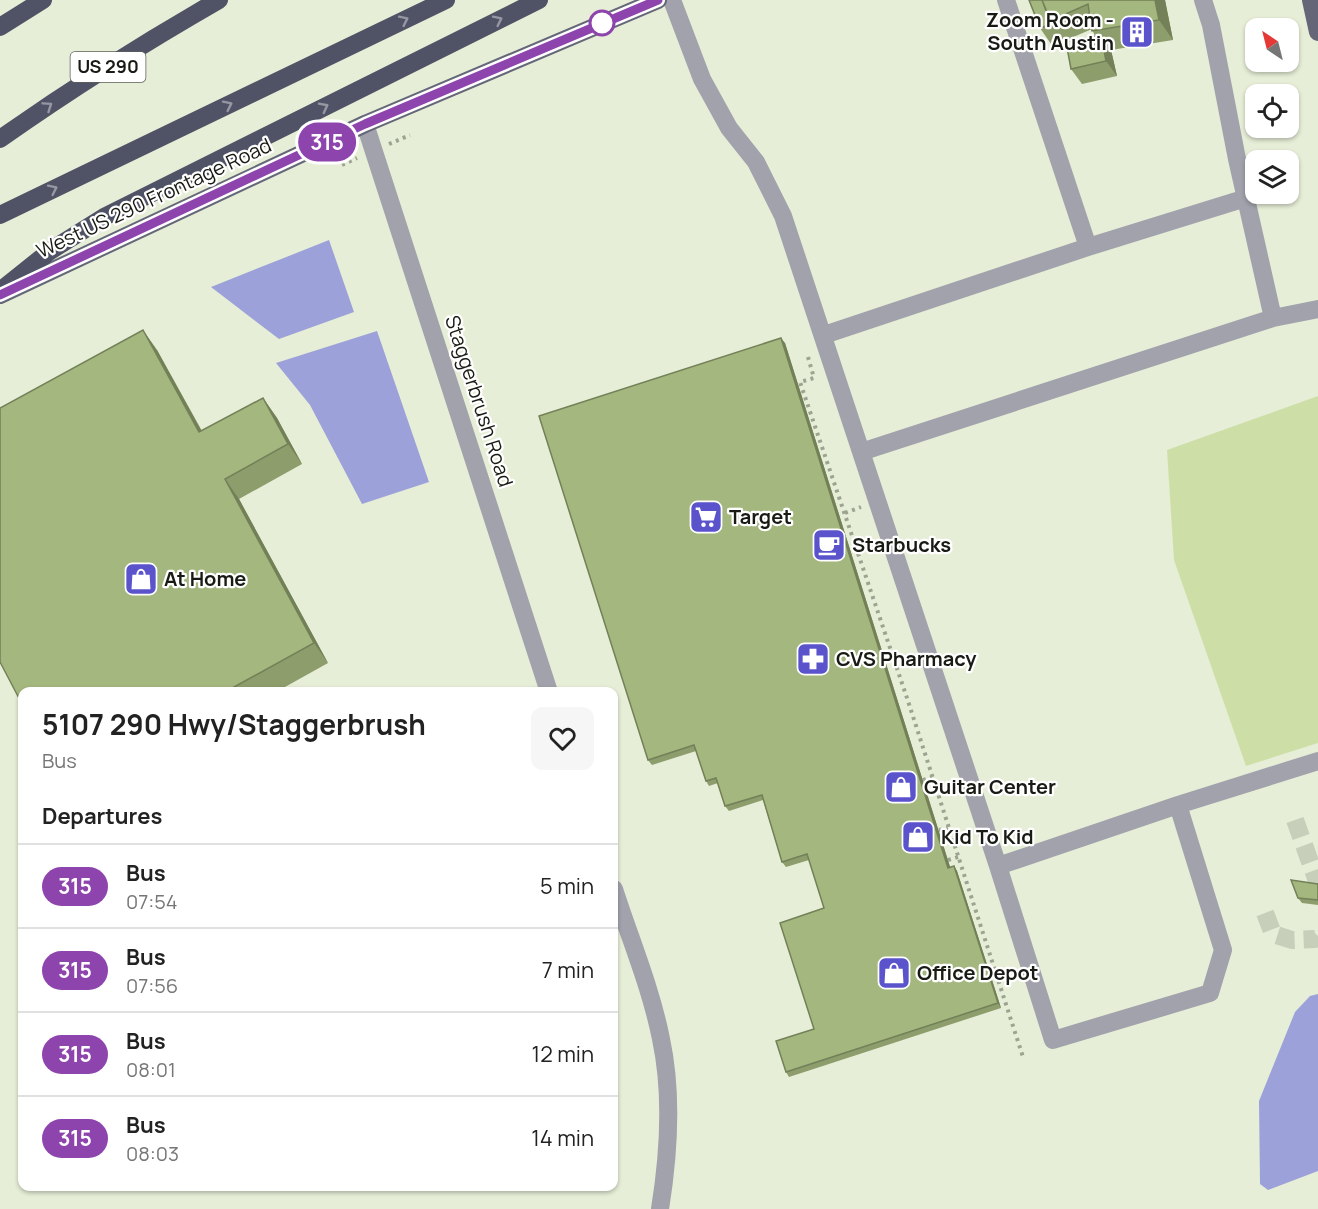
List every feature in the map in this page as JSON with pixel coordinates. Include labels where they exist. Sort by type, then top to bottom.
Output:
[{"type":"highway","points":[[0,27],[43,0]]},
{"type":"highway","name":"US 290","points":[[0,139],[142,45],[219,0]]},
{"type":"highway","points":[[0,215],[446,0]]},
{"type":"highway","points":[[0,291],[50,251],[106,216],[539,0]]},
{"type":"main road","name":"West US 290 Frontage Road","points":[[0,295],[365,124],[658,0]]},
{"type":"main road","points":[[1311,0],[1318,32]]},
{"type":"street","points":[[672,0],[702,79],[729,128],[756,162],[783,216],[998,866],[1053,1040],[1210,993],[1223,950],[1178,805]]},
{"type":"street","points":[[1006,0],[1088,247]]},
{"type":"street","points":[[1203,0],[1211,25],[1245,193]]},
{"type":"street","name":"Staggerbrush Road","points":[[365,124],[547,687]]},
{"type":"street","points":[[824,335],[1088,247],[1245,198]]},
{"type":"street","points":[[1247,204],[1273,318]]},
{"type":"street","points":[[861,452],[1273,318],[1318,309]]},
{"type":"street","points":[[998,866],[1178,805],[1318,761]]},
{"type":"street","points":[[618,901],[645,981],[663,1048],[668,1133],[660,1209]]},
{"type":"path","points":[[805,348],[814,378],[800,382],[869,585],[958,857],[982,938],[1023,1057]]},
{"type":"path","points":[[845,513],[862,506]]},
{"type":"path","points":[[863,588],[869,585]]},
{"type":"path","points":[[922,780],[932,777]]},
{"type":"path","points":[[939,830],[948,828]]},
{"type":"path","points":[[948,861],[958,857]]},
{"type":"green space","points":[[1318,396],[1318,743],[1246,766],[1174,560],[1167,450]]},
{"type":"water","points":[[329,240],[354,312],[279,339],[211,287]]},
{"type":"water","points":[[377,331],[429,482],[362,504],[310,405],[276,363]]},
{"type":"water","points":[[1318,994],[1318,1171],[1268,1190],[1260,1184],[1259,1101],[1295,1012],[1310,996]]},
{"type":"building","points":[[1029,0],[1042,0],[1052,24],[1040,28]]},
{"type":"building","points":[[1042,0],[1155,0],[1159,20],[1092,31],[1088,4],[1050,21]]},
{"type":"building","points":[[1101,35],[1106,61],[1071,69],[1066,42]]},
{"type":"building","name":"At Home","points":[[143,330],[199,432],[263,398],[288,444],[225,479],[314,643],[234,687],[18,687],[18,696],[0,662],[0,408]]},
{"type":"building","name":"Target","points":[[781,338],[948,868],[954,866],[998,1003],[786,1072],[776,1041],[814,1029],[780,923],[824,908],[807,854],[782,862],[762,795],[725,806],[716,778],[706,781],[694,745],[648,760],[539,416]]},
{"type":"building","points":[[1291,880],[1318,884],[1318,900],[1298,898]]},
{"type":"tunnel","points":[[1295,820],[1318,884]]},
{"type":"tunnel","points":[[1265,913],[1273,934],[1292,940],[1315,939],[1318,936]]},
{"type":"bus line","name":"315","points":[[0,295],[365,124],[658,0]]},
{"type":"place","name":"Zoom Room - South Austin","points":[[1137,32]]},
{"type":"place","name":"Target","points":[[706,517]]},
{"type":"place","name":"Starbucks","points":[[829,545]]},
{"type":"place","name":"At Home","points":[[141,579]]},
{"type":"place","name":"CVS Pharmacy","points":[[813,659]]},
{"type":"place","name":"Guitar Center","points":[[901,787]]},
{"type":"place","name":"Kid To Kid","points":[[918,837]]},
{"type":"place","name":"Office Depot","points":[[894,973]]}]
